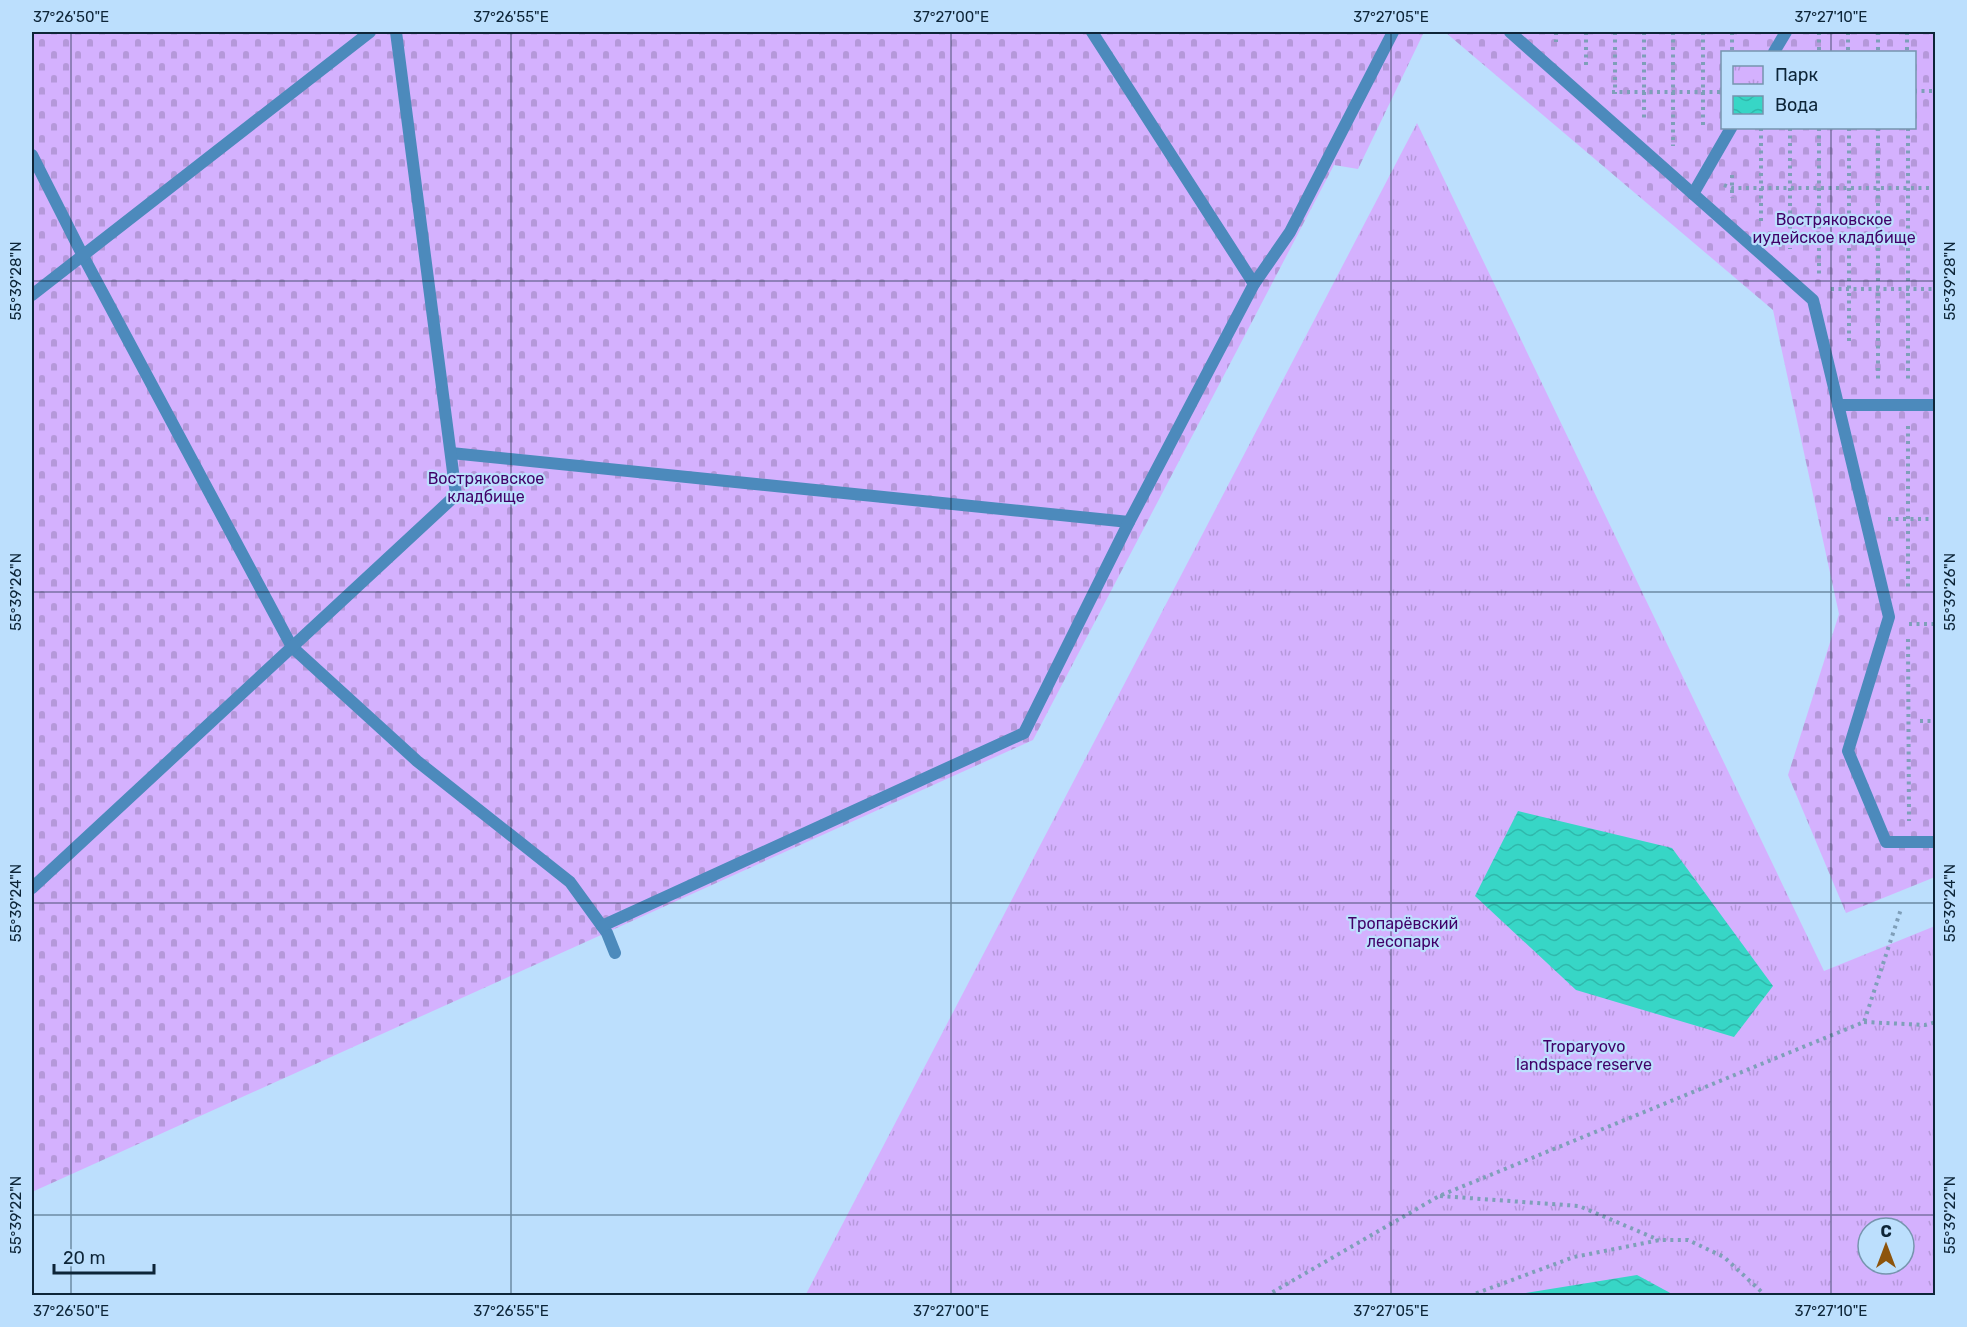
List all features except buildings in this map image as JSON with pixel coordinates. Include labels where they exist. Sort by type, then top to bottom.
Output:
[{"type":"lane","points":[[32,295],[370,32]]},
{"type":"lane","points":[[32,888],[456,495],[396,32]]},
{"type":"lane","points":[[1092,32],[1254,284]]},
{"type":"lane","points":[[602,926],[1024,733],[1129,522],[1254,284],[1290,232],[1393,32]]},
{"type":"lane","points":[[1510,32],[1582,92],[1615,125],[1813,300],[1889,617],[1848,751],[1886,842],[1935,842]]},
{"type":"lane","points":[[1775,51],[1786,32]]},
{"type":"lane","points":[[1693,194],[1730,129]]},
{"type":"lane","points":[[32,155],[82,256],[292,647],[417,761],[570,882],[607,933],[615,953]]},
{"type":"lane","points":[[1838,405],[1935,405]]},
{"type":"lane","points":[[451,453],[1129,522]]},
{"type":"path","points":[[1586,32],[1582,92],[1721,92]]},
{"type":"path","points":[[1615,32],[1615,125]]},
{"type":"path","points":[[1644,32],[1644,150]]},
{"type":"path","points":[[1673,32],[1673,177]]},
{"type":"path","points":[[1703,32],[1703,176],[1732,189],[1935,188]]},
{"type":"path","points":[[1732,32],[1732,51]]},
{"type":"path","points":[[1819,32],[1819,51]]},
{"type":"path","points":[[1848,32],[1848,51]]},
{"type":"path","points":[[1878,32],[1878,51]]},
{"type":"path","points":[[1907,32],[1907,51]]},
{"type":"path","points":[[1916,91],[1935,91]]},
{"type":"path","points":[[1761,129],[1761,255]]},
{"type":"path","points":[[1790,129],[1790,280]]},
{"type":"path","points":[[1819,129],[1819,289]]},
{"type":"path","points":[[1848,129],[1849,347]]},
{"type":"path","points":[[1878,129],[1878,405]]},
{"type":"path","points":[[1908,129],[1908,600]]},
{"type":"path","points":[[1800,289],[1935,289]]},
{"type":"path","points":[[1865,519],[1935,519]]},
{"type":"path","points":[[1908,624],[1909,842]]},
{"type":"path","points":[[1920,722],[1935,722]]},
{"type":"path","points":[[1864,1022],[1901,909]]},
{"type":"path","points":[[1266,1296],[1439,1196],[1864,1022],[1925,1025],[1935,1022]]},
{"type":"path","points":[[1439,1196],[1579,1206],[1660,1240]]},
{"type":"path","points":[[1469,1296],[1574,1257],[1660,1240],[1688,1240],[1724,1257],[1766,1296]]},
{"type":"green space","name":"Востряковское кладбище","points":[[32,32],[1424,32],[1358,169],[1334,165],[1033,740],[32,1192]]},
{"type":"green space","name":"Востряковское иудейское кладбище","points":[[1445,32],[1935,32],[1935,877],[1846,913],[1788,775],[1839,614],[1773,310]]},
{"type":"green space","name":"Тропарёвский лесопарк","points":[[1417,123],[1824,971],[1935,926],[1935,1295],[805,1296]]},
{"type":"water","points":[[1518,811],[1672,848],[1773,986],[1734,1037],[1576,990],[1475,896]]},
{"type":"water","points":[[1637,1275],[1674,1295],[1513,1295]]},
{"type":"park label","name":"Troparyovo landspace reserve","points":[[1584,1055]]}]
